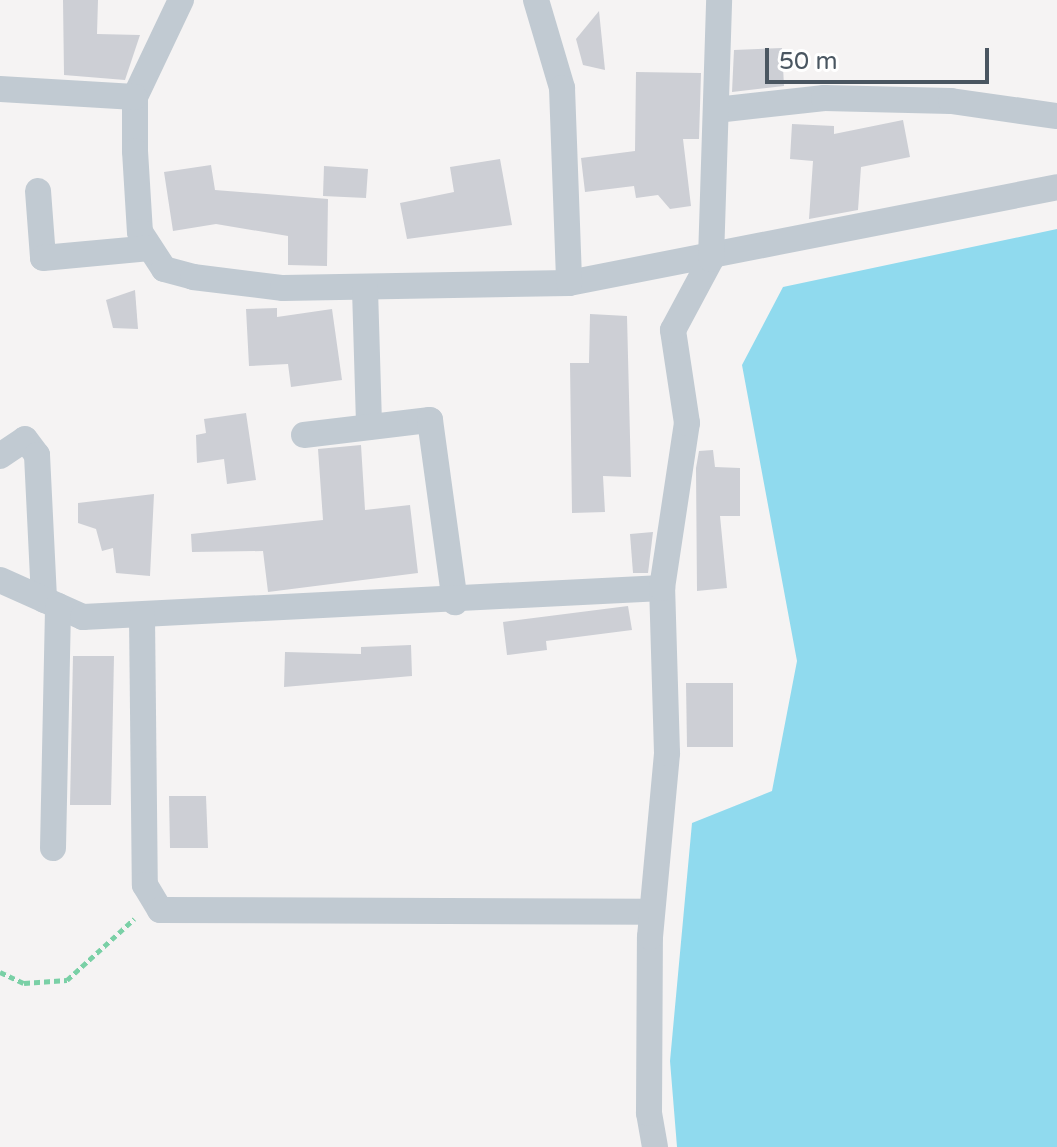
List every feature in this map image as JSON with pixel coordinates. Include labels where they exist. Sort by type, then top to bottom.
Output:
[{"type":"street","points":[[181,0],[135,97],[140,232],[164,269],[193,277],[365,289],[569,283],[711,259],[1057,187]]},
{"type":"street","points":[[536,0],[562,88],[569,283]]},
{"type":"street","points":[[655,1147],[649,1113],[652,912],[667,753],[662,588],[687,423],[673,330],[711,259],[719,0]]},
{"type":"street","points":[[0,89],[135,97]]},
{"type":"street","points":[[716,110],[824,98],[951,101],[1057,116]]},
{"type":"street","points":[[38,191],[43,258],[150,248]]},
{"type":"street","points":[[365,289],[369,427]]},
{"type":"street","points":[[304,435],[430,420],[455,602]]},
{"type":"street","points":[[0,456],[25,439],[37,455],[51,603],[53,848]]},
{"type":"street","points":[[0,580],[83,617],[455,602],[662,588]]},
{"type":"street","points":[[142,616],[145,885],[160,910],[652,912]]},
{"type":"path","points":[[0,972],[24,983],[67,980],[152,901]]},
{"type":"water","points":[[1057,229],[1057,1147],[677,1147],[670,1061],[692,823],[772,791],[797,661],[742,365],[783,287]]},
{"type":"building","points":[[63,0],[98,0],[97,34],[140,35],[125,80],[64,75]]},
{"type":"building","points":[[599,11],[605,70],[583,65],[576,39]]},
{"type":"building","points":[[782,48],[784,86],[732,92],[734,50]]},
{"type":"building","points":[[636,72],[701,73],[699,139],[683,139],[691,206],[670,209],[658,195],[636,198],[634,186],[585,192],[581,158],[635,151]]},
{"type":"building","points":[[903,120],[910,157],[861,167],[858,210],[809,219],[813,161],[790,159],[792,124],[834,126],[834,134]]},
{"type":"building","points":[[500,159],[512,225],[407,239],[400,203],[454,192],[450,167]]},
{"type":"building","points":[[211,165],[215,190],[328,199],[327,266],[288,265],[288,236],[216,224],[173,231],[164,172]]},
{"type":"building","points":[[324,166],[368,169],[366,198],[323,196]]},
{"type":"building","points":[[135,290],[138,329],[113,328],[106,300]]},
{"type":"building","points":[[277,308],[277,317],[332,309],[342,380],[291,387],[288,364],[249,366],[246,309]]},
{"type":"building","points":[[590,314],[627,316],[631,477],[603,476],[605,512],[572,513],[570,363],[589,363]]},
{"type":"building","points":[[246,413],[256,480],[227,484],[224,459],[197,463],[196,435],[206,433],[204,419]]},
{"type":"building","points":[[361,445],[365,510],[410,505],[418,573],[268,592],[263,551],[192,552],[191,534],[323,520],[318,449]]},
{"type":"building","points":[[713,450],[715,467],[740,468],[740,516],[720,516],[727,588],[697,591],[696,468],[699,451]]},
{"type":"building","points":[[154,494],[150,576],[116,573],[113,548],[102,551],[96,529],[78,523],[78,503]]},
{"type":"building","points":[[653,532],[648,573],[633,573],[630,534]]},
{"type":"building","points":[[628,606],[632,630],[546,641],[547,650],[507,655],[503,622]]},
{"type":"building","points":[[411,645],[412,676],[284,687],[285,652],[361,654],[361,647]]},
{"type":"building","points":[[73,656],[114,656],[111,805],[70,805]]},
{"type":"building","points":[[686,683],[733,683],[733,747],[687,747]]},
{"type":"building","points":[[169,796],[206,796],[208,848],[170,848]]}]
